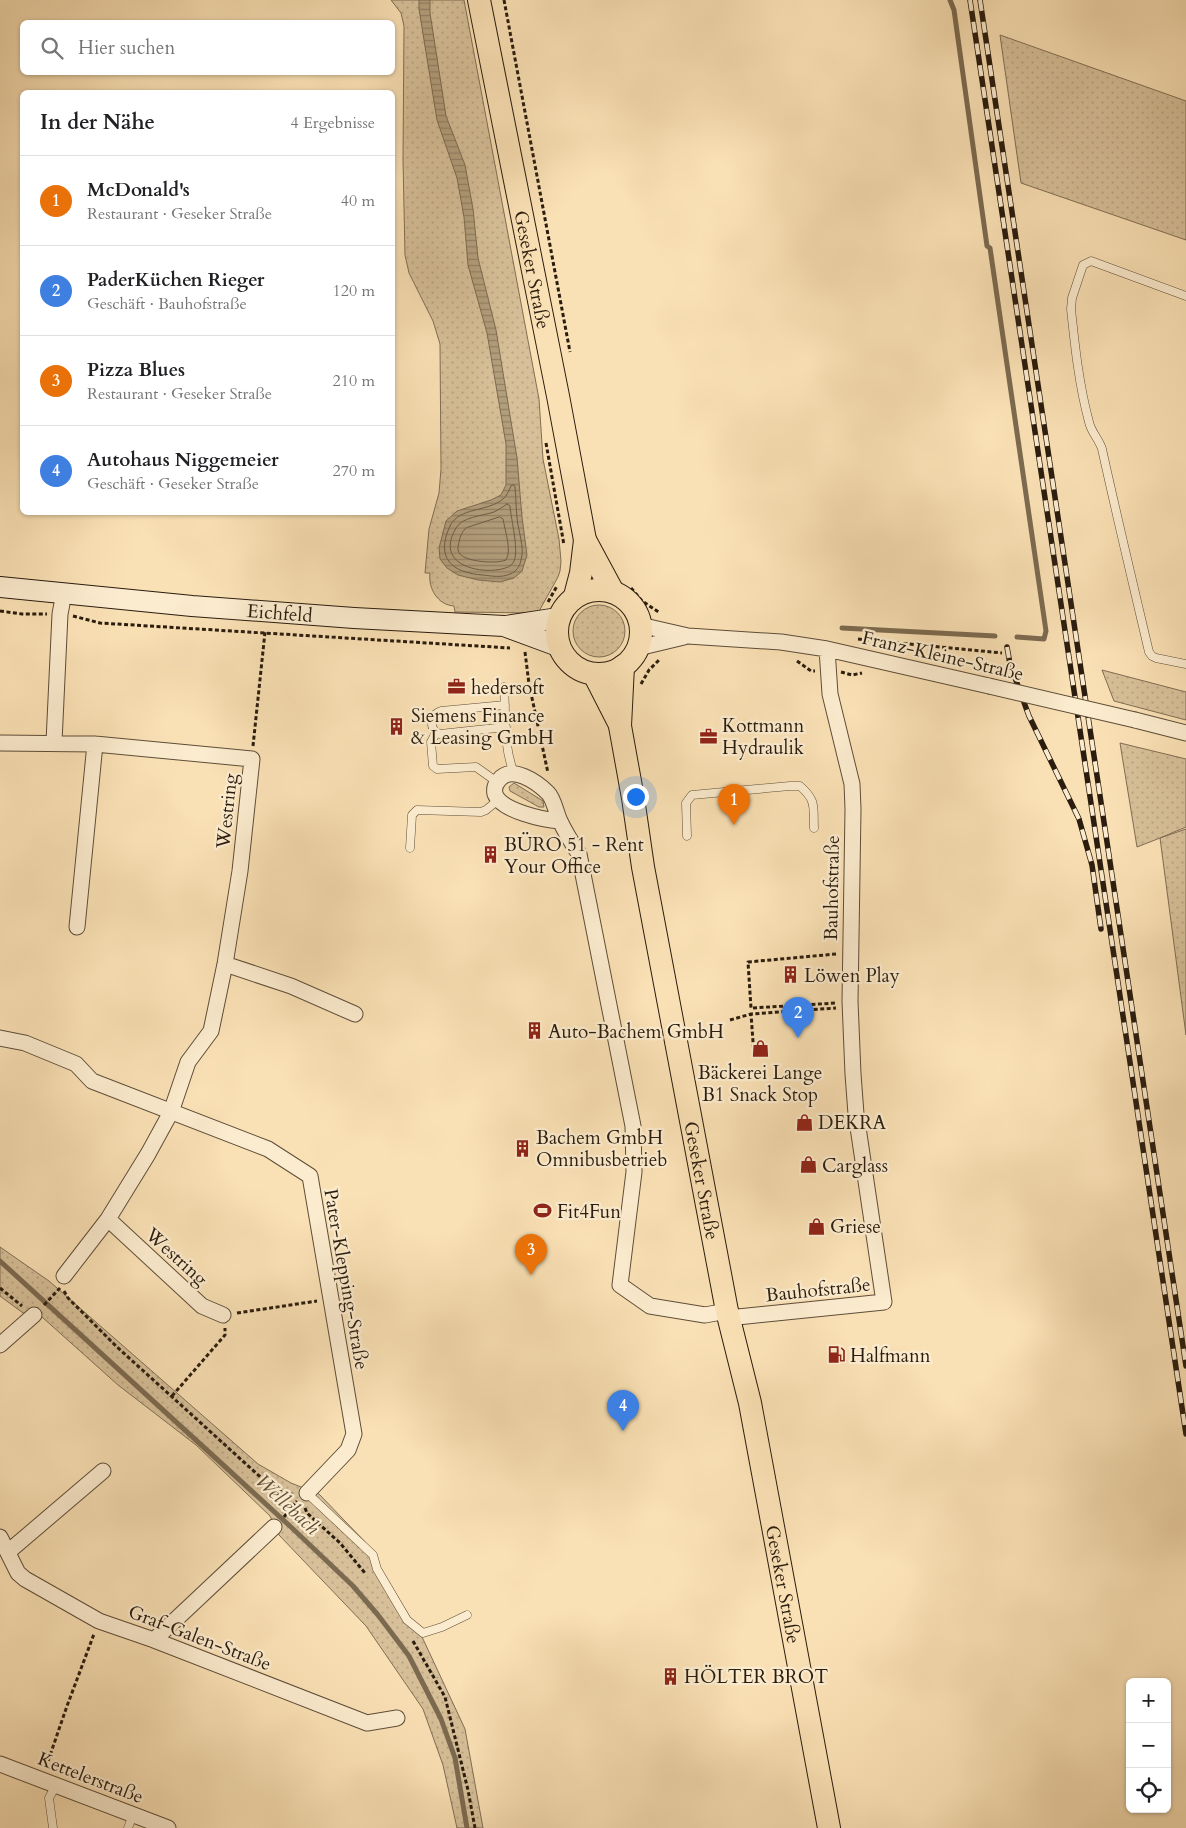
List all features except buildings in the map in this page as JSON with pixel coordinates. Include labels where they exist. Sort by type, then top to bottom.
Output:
[{"type":"main road","name":"Geseker Straße","points":[[479,0],[585,540],[613,592]]},
{"type":"main road","name":"Geseker Straße","points":[[575,596],[581,572],[585,540]]},
{"type":"main road","name":"Eichfeld","points":[[0,587],[192,606],[340,617],[504,626],[558,646]]},
{"type":"main road","points":[[595,590],[613,592],[629,602],[636,613],[641,636],[638,648],[624,666],[614,672],[594,674],[577,669],[566,660],[558,646],[556,632],[558,618],[566,605],[575,596],[595,590]]},
{"type":"main road","points":[[504,626],[558,618]]},
{"type":"main road","name":"Geseker Straße","points":[[624,666],[620,726],[634,798],[643,867],[727,1315],[750,1404],[829,1828]]},
{"type":"main road","name":"Geseker Straße","points":[[594,674],[620,726]]},
{"type":"street","points":[[54,742],[60,614],[64,593]]},
{"type":"street","name":"Franz-Kleine-Straße","points":[[640,625],[688,636],[780,642],[827,649],[1186,733]]},
{"type":"street","name":"Franz-Kleine-Straße","points":[[638,648],[688,636]]},
{"type":"street","name":"Bauhofstraße","points":[[727,1315],[884,1302],[856,1114],[844,1002],[850,953],[852,784],[830,694],[827,649]]},
{"type":"street","name":"Westring","points":[[0,743],[54,742],[95,744],[252,759],[240,871],[225,964],[211,1031],[188,1062],[171,1112],[108,1219],[63,1281]]},
{"type":"street","points":[[77,926],[95,744]]},
{"type":"street","points":[[560,820],[548,820],[522,813],[498,800],[494,790],[497,782],[504,775],[514,773],[530,780],[549,794],[560,820],[579,854],[633,1126],[634,1172],[620,1284],[650,1306],[706,1315],[727,1315]]},
{"type":"street","points":[[225,964],[291,986],[355,1014]]},
{"type":"street","name":"Pater-Klepping-Straße","points":[[0,1038],[26,1043],[76,1064],[92,1081],[268,1149],[310,1176],[354,1434],[348,1450],[307,1493]]},
{"type":"street","name":"Westring","points":[[108,1219],[202,1306],[223,1315]]},
{"type":"street","points":[[0,1345],[34,1315]]},
{"type":"street","points":[[8,1552],[103,1471]]},
{"type":"street","points":[[154,1640],[274,1527]]},
{"type":"street","name":"Graf-Galen-Straße","points":[[0,1537],[18,1573],[25,1579],[99,1621],[154,1640],[367,1724],[397,1718]]},
{"type":"street","name":"Kettelerstraße","points":[[0,1764],[49,1782],[131,1822],[168,1828]]},
{"type":"lane","points":[[1186,296],[1091,261],[1083,265],[1072,298],[1071,309],[1079,377],[1088,417],[1093,434],[1101,445],[1110,493],[1149,652],[1156,658],[1186,664]]},
{"type":"lane","points":[[504,687],[508,750],[514,773]]},
{"type":"lane","points":[[505,705],[435,713],[433,728],[440,734],[506,727]]},
{"type":"lane","points":[[436,732],[431,742],[433,766],[436,769],[476,767],[497,782]]},
{"type":"lane","points":[[687,836],[686,803],[692,794],[790,786],[800,786],[813,800],[814,828]]},
{"type":"lane","points":[[410,848],[412,815],[417,810],[482,812],[498,800]]},
{"type":"lane","points":[[307,1493],[373,1555],[377,1569],[407,1620],[423,1633],[442,1628],[467,1615]]},
{"type":"lane","points":[[49,1782],[53,1828]]},
{"type":"path","points":[[504,0],[571,358]]},
{"type":"path","points":[[0,611],[22,614],[60,614],[100,623],[514,648]]},
{"type":"path","points":[[252,759],[265,632]]},
{"type":"path","points":[[855,639],[1002,653]]},
{"type":"path","points":[[519,648],[525,649],[529,684],[550,786],[549,794]]},
{"type":"path","points":[[844,1002],[751,1008],[748,962],[850,953]]},
{"type":"path","points":[[730,1020],[751,1014],[838,1008],[844,1002]]},
{"type":"path","points":[[751,1014],[754,1055]]},
{"type":"path","points":[[63,1281],[68,1298],[117,1347],[266,1483],[299,1497],[307,1513],[340,1542],[366,1573]]},
{"type":"path","points":[[0,1288],[34,1315]]},
{"type":"path","points":[[172,1396],[225,1335],[223,1315],[330,1300]]},
{"type":"path","points":[[49,1782],[67,1706],[99,1621]]},
{"type":"path","points":[[413,1640],[445,1697],[468,1790],[475,1828]]},
{"type":"shaded area","points":[[391,0],[464,0],[539,399],[543,459],[559,539],[560,571],[538,613],[455,612],[454,606],[443,603],[435,595],[432,590],[430,573],[425,573],[429,529],[439,493],[441,469],[440,344],[433,321],[409,273],[405,255],[403,160],[404,26],[401,13]]},
{"type":"shaded area","points":[[1000,35],[1186,101],[1186,240],[1021,183]]},
{"type":"shaded area","points":[[594,605],[604,605],[618,612],[625,626],[625,636],[618,650],[604,657],[594,657],[584,653],[577,646],[573,636],[573,626],[577,616],[584,609]]},
{"type":"shaded area","points":[[1102,670],[1186,692],[1186,720],[1114,701]]},
{"type":"shaded area","points":[[1120,743],[1186,759],[1186,827],[1137,847]]},
{"type":"shaded area","points":[[514,783],[543,801],[544,807],[539,807],[510,791],[509,787]]},
{"type":"shaded area","points":[[1186,829],[1186,1035],[1160,838]]},
{"type":"shaded area","points":[[0,1247],[49,1281],[258,1464],[291,1483],[319,1494],[370,1547],[423,1639],[465,1729],[483,1828],[457,1828],[443,1765],[423,1709],[366,1626],[279,1535],[270,1516],[196,1445],[118,1385],[42,1317],[34,1321],[0,1296]]},
{"type":"water","points":[[419,0],[430,0],[430,13],[446,116],[465,165],[473,209],[478,258],[496,330],[517,458],[527,555],[522,571],[514,578],[500,582],[478,580],[458,575],[447,568],[440,559],[439,548],[446,521],[457,511],[501,495],[506,485],[506,444],[487,333],[468,265],[464,217],[457,178],[437,120]]},
{"type":"waterway","points":[[950,0],[954,10],[987,246],[990,248],[1046,631],[1044,639],[1017,637]]},
{"type":"waterway","points":[[842,628],[995,636]]},
{"type":"waterway","name":"Wellebach","points":[[0,1261],[291,1527],[353,1586],[378,1615],[409,1656],[441,1719],[455,1758],[467,1828]]},
{"type":"railway","points":[[970,0],[1186,1434]]},
{"type":"railway","points":[[980,0],[1186,1366]]},
{"type":"railway","points":[[1007,647],[1010,664],[1029,716],[1079,819],[1092,865],[1101,929]]},
{"type":"place","name":"hedersoft","points":[[457,687]]},
{"type":"place","name":"Siemens Finance & Leasing GmbH","points":[[397,726]]},
{"type":"place","name":"Kottmann Hydraulik","points":[[708,736]]},
{"type":"place","name":"McDonald's","points":[[734,825]]},
{"type":"place","name":"BÜRO 51 - Rent Your Office","points":[[490,855]]},
{"type":"place","name":"Löwen Play","points":[[790,975]]},
{"type":"place","name":"Auto-Bachem GmbH","points":[[534,1031]]},
{"type":"place","name":"PaderKüchen Rieger","points":[[798,1038]]},
{"type":"place","name":"Bäckerei Lange B1 Snack Stop","points":[[760,1049]]},
{"type":"place","name":"DEKRA","points":[[804,1122]]},
{"type":"place","name":"Bachem GmbH Omnibusbetrieb","points":[[522,1148]]},
{"type":"place","name":"Carglass","points":[[808,1165]]},
{"type":"place","name":"Fit4Fun","points":[[543,1211]]},
{"type":"place","name":"Griese","points":[[816,1226]]},
{"type":"place","name":"Pizza Blues","points":[[531,1275]]},
{"type":"place","name":"Halfmann","points":[[836,1355]]},
{"type":"place","name":"Autohaus Niggemeier","points":[[623,1431]]},
{"type":"place","name":"HÖLTER BROT","points":[[670,1676]]}]
